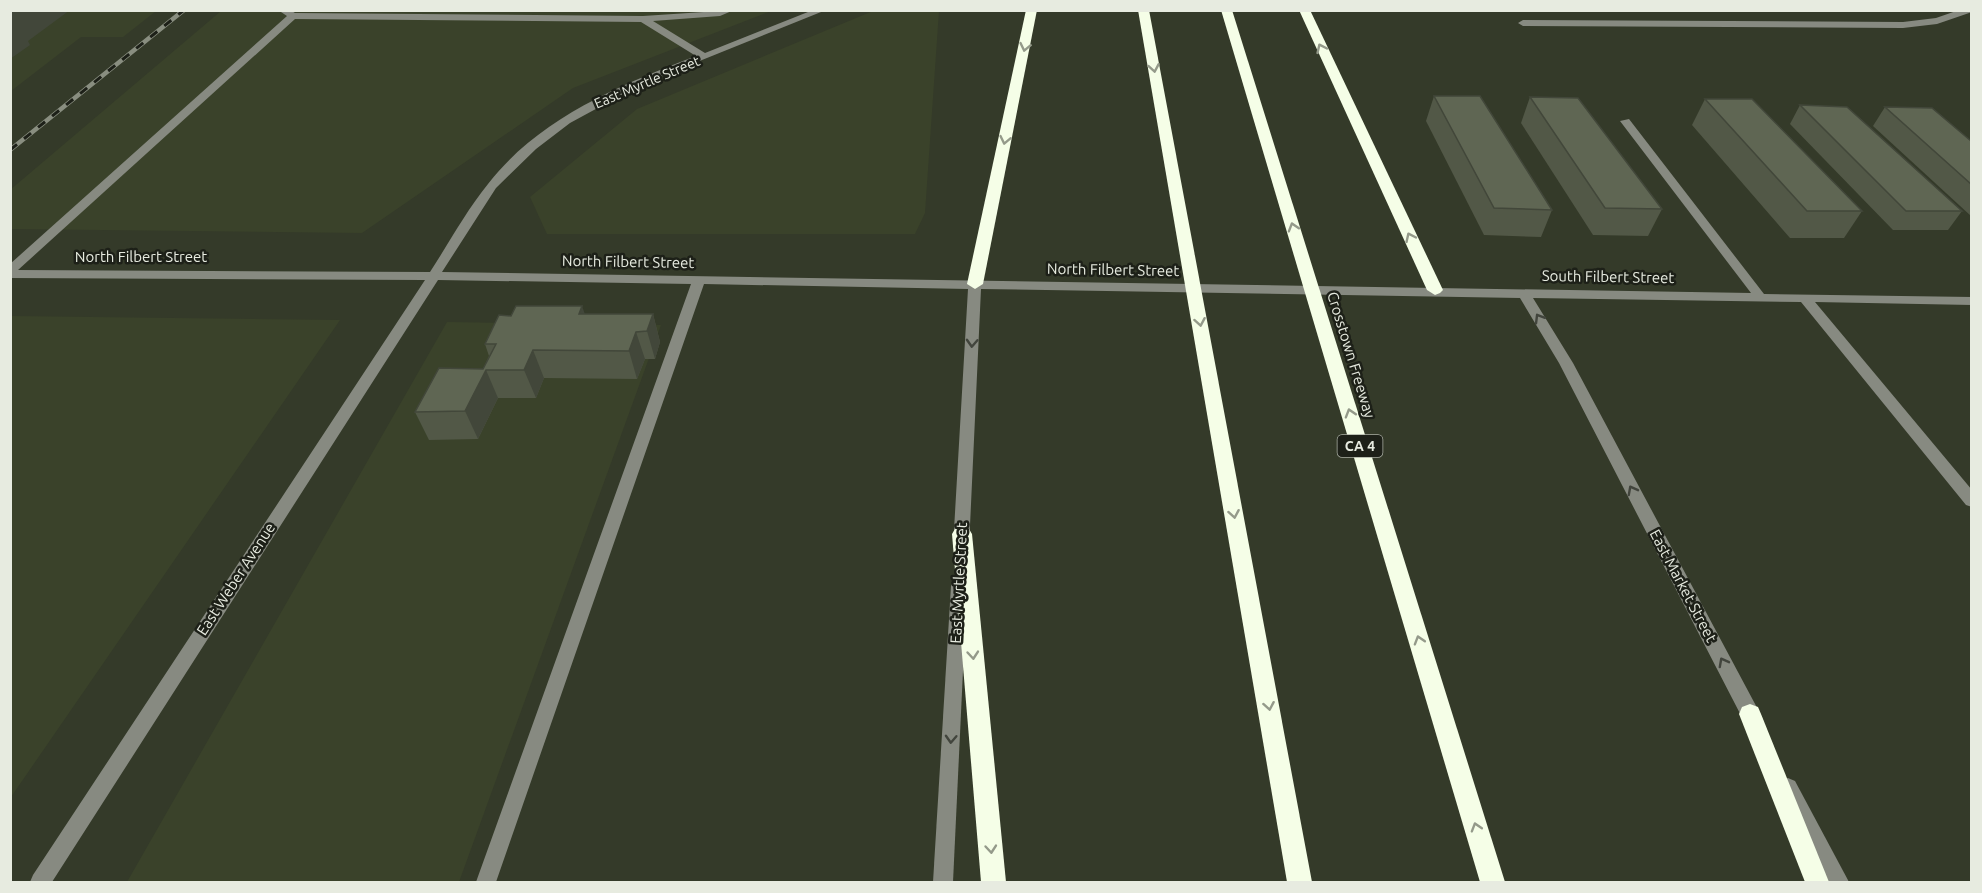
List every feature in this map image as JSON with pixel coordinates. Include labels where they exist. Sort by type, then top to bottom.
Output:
[{"type":"highway","points":[[975,284],[1032,10]]},
{"type":"highway","points":[[1143,10],[1300,882]]},
{"type":"highway","name":"Crosstown Freeway","points":[[1226,10],[1494,882]]},
{"type":"highway","points":[[1304,10],[1435,290]]},
{"type":"highway","points":[[962,534],[994,882]]},
{"type":"highway","points":[[1750,714],[1817,882]]},
{"type":"street","points":[[282,10],[293,16],[643,19],[720,13],[730,10]]},
{"type":"street","name":"East Myrtle Street","points":[[433,276],[492,186],[519,157],[578,113],[621,90],[822,10]]},
{"type":"street","points":[[1523,22],[1904,26],[1937,21],[1969,10]]},
{"type":"street","points":[[10,273],[293,16]]},
{"type":"street","points":[[643,19],[705,57]]},
{"type":"street","points":[[1625,121],[1760,297]]},
{"type":"street","name":"North Filbert Street","points":[[10,273],[699,279],[1244,288]]},
{"type":"street","name":"East Weber Avenue","points":[[40,882],[433,276]]},
{"type":"street","points":[[486,882],[699,279]]},
{"type":"street","name":"East Myrtle Street","points":[[943,882],[975,284]]},
{"type":"street","name":"South Filbert Street","points":[[1244,288],[1971,301]]},
{"type":"street","name":"East Market Street","points":[[1523,292],[1566,363],[1839,882]]},
{"type":"street","points":[[1804,298],[1971,501]]},
{"type":"shaded area","points":[[11,11],[156,11],[123,37],[81,37],[11,91]]},
{"type":"shaded area","points":[[221,11],[771,11],[573,88],[362,233],[11,229],[10,190]]},
{"type":"shaded area","points":[[873,11],[939,11],[925,213],[915,234],[547,234],[530,197],[637,109]]},
{"type":"shaded area","points":[[10,316],[340,320],[11,797]]},
{"type":"shaded area","points":[[447,322],[661,325],[459,882],[127,882]]},
{"type":"building","points":[[1434,96],[1480,96],[1552,210],[1494,208]]},
{"type":"building","points":[[1530,97],[1578,98],[1662,209],[1605,208]]},
{"type":"building","points":[[1705,99],[1752,99],[1862,211],[1807,211]]},
{"type":"building","points":[[1800,105],[1847,107],[1962,211],[1906,211]]},
{"type":"building","points":[[1885,107],[1932,108],[1971,141],[1971,184]]},
{"type":"building","points":[[516,306],[582,306],[579,314],[653,314],[647,331],[636,332],[629,351],[533,350],[524,370],[486,370],[465,411],[415,412],[439,368],[483,369],[496,344],[485,344],[499,315],[511,316]]},
{"type":"railway","points":[[10,150],[184,10]]}]
